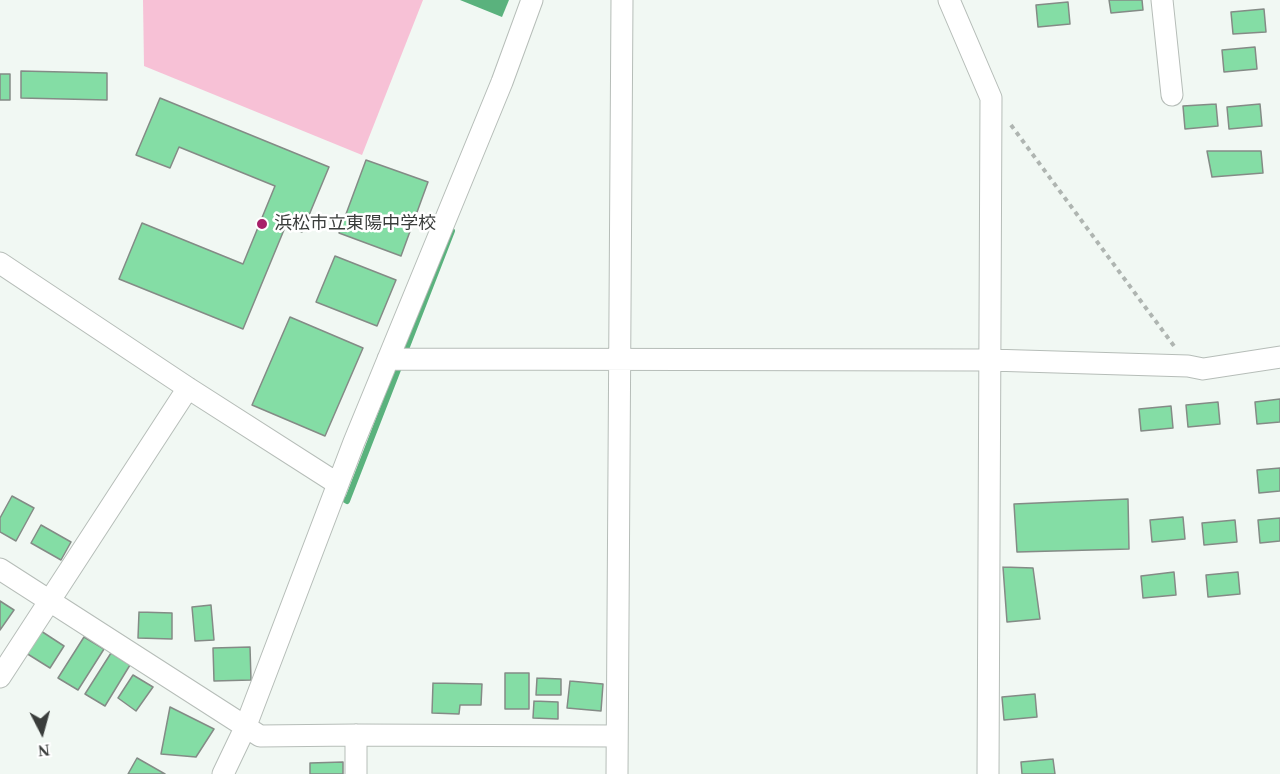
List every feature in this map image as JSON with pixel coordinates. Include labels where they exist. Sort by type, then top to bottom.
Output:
[{"type":"street","points":[[223,774],[245,728],[338,484],[502,82],[532,0]]},
{"type":"street","points":[[617,774],[622,0]]},
{"type":"street","points":[[949,0],[991,98],[988,774]]},
{"type":"street","points":[[1162,0],[1172,95]]},
{"type":"street","points":[[0,263],[338,484]]},
{"type":"street","points":[[388,359],[990,360],[1188,366],[1203,369],[1280,357]]},
{"type":"street","points":[[0,677],[188,388]]},
{"type":"street","points":[[0,569],[260,736],[617,736]]},
{"type":"street","points":[[356,735],[356,774]]},
{"type":"path","points":[[991,98],[1188,366]]},
{"type":"shaded area","points":[[143,0],[423,0],[362,155],[144,66]]},
{"type":"shaded area","points":[[460,0],[509,0],[502,17]]},
{"type":"building","points":[[1109,0],[1142,0],[1143,10],[1111,13]]},
{"type":"building","points":[[1068,2],[1070,24],[1038,27],[1036,5]]},
{"type":"building","points":[[1264,9],[1266,32],[1233,34],[1231,12]]},
{"type":"building","points":[[1255,47],[1257,69],[1224,72],[1222,50]]},
{"type":"building","points":[[21,71],[107,73],[107,100],[21,98]]},
{"type":"building","points":[[0,74],[10,74],[10,100],[0,100]]},
{"type":"building","points":[[160,98],[329,167],[302,232],[286,225],[243,329],[119,279],[142,223],[243,264],[275,186],[179,147],[170,168],[136,155]]},
{"type":"building","points":[[1216,104],[1218,126],[1185,129],[1183,106]]},
{"type":"building","points":[[1260,104],[1262,126],[1229,129],[1227,107]]},
{"type":"building","points":[[1207,151],[1261,151],[1263,173],[1212,177]]},
{"type":"building","points":[[366,160],[428,182],[401,256],[339,233]]},
{"type":"building","points":[[335,256],[396,280],[377,326],[316,302]]},
{"type":"building","points":[[290,317],[363,348],[325,436],[252,405]]},
{"type":"building","points":[[1280,399],[1280,422],[1257,424],[1255,402]]},
{"type":"building","points":[[1218,402],[1220,424],[1188,427],[1186,405]]},
{"type":"building","points":[[1171,406],[1173,428],[1141,431],[1139,409]]},
{"type":"building","points":[[1280,468],[1280,491],[1259,493],[1257,470]]},
{"type":"building","points":[[12,496],[34,508],[16,541],[0,532],[0,518]]},
{"type":"building","points":[[1128,499],[1129,549],[1017,552],[1014,504]]},
{"type":"building","points":[[1183,517],[1185,539],[1152,542],[1150,520]]},
{"type":"building","points":[[1280,518],[1280,541],[1260,543],[1258,520]]},
{"type":"building","points":[[1235,520],[1237,542],[1204,545],[1202,523]]},
{"type":"building","points":[[41,525],[71,542],[61,560],[31,543]]},
{"type":"building","points":[[1003,567],[1033,568],[1040,619],[1007,622]]},
{"type":"building","points":[[1174,572],[1176,595],[1143,598],[1141,576]]},
{"type":"building","points":[[1238,572],[1240,594],[1208,597],[1206,575]]},
{"type":"building","points":[[0,601],[14,610],[0,630]]},
{"type":"building","points":[[211,605],[214,640],[195,641],[192,607]]},
{"type":"building","points":[[139,612],[172,613],[172,639],[138,638]]},
{"type":"building","points":[[41,631],[64,646],[50,668],[26,653]]},
{"type":"building","points":[[84,637],[104,649],[78,690],[58,678]]},
{"type":"building","points":[[250,647],[251,680],[214,681],[213,648]]},
{"type":"building","points":[[111,653],[130,665],[105,706],[85,694]]},
{"type":"building","points":[[505,673],[529,673],[529,709],[505,709]]},
{"type":"building","points":[[133,675],[153,687],[136,711],[118,698]]},
{"type":"building","points":[[537,678],[561,679],[561,695],[536,695]]},
{"type":"building","points":[[570,681],[603,684],[601,711],[567,708]]},
{"type":"building","points":[[433,683],[482,684],[481,705],[460,705],[459,714],[432,713]]},
{"type":"building","points":[[1035,694],[1037,717],[1004,720],[1002,697]]},
{"type":"building","points":[[534,701],[558,702],[558,719],[533,718]]},
{"type":"building","points":[[170,707],[214,729],[196,757],[161,754]]},
{"type":"building","points":[[137,758],[165,774],[128,774]]},
{"type":"building","points":[[1053,759],[1055,774],[1022,774],[1021,762]]},
{"type":"building","points":[[343,762],[343,774],[310,774],[310,763]]},
{"type":"waterway","points":[[337,495],[347,501],[452,231]]},
{"type":"place","name":"浜松市立東陽中学校","points":[[262,224]]}]
